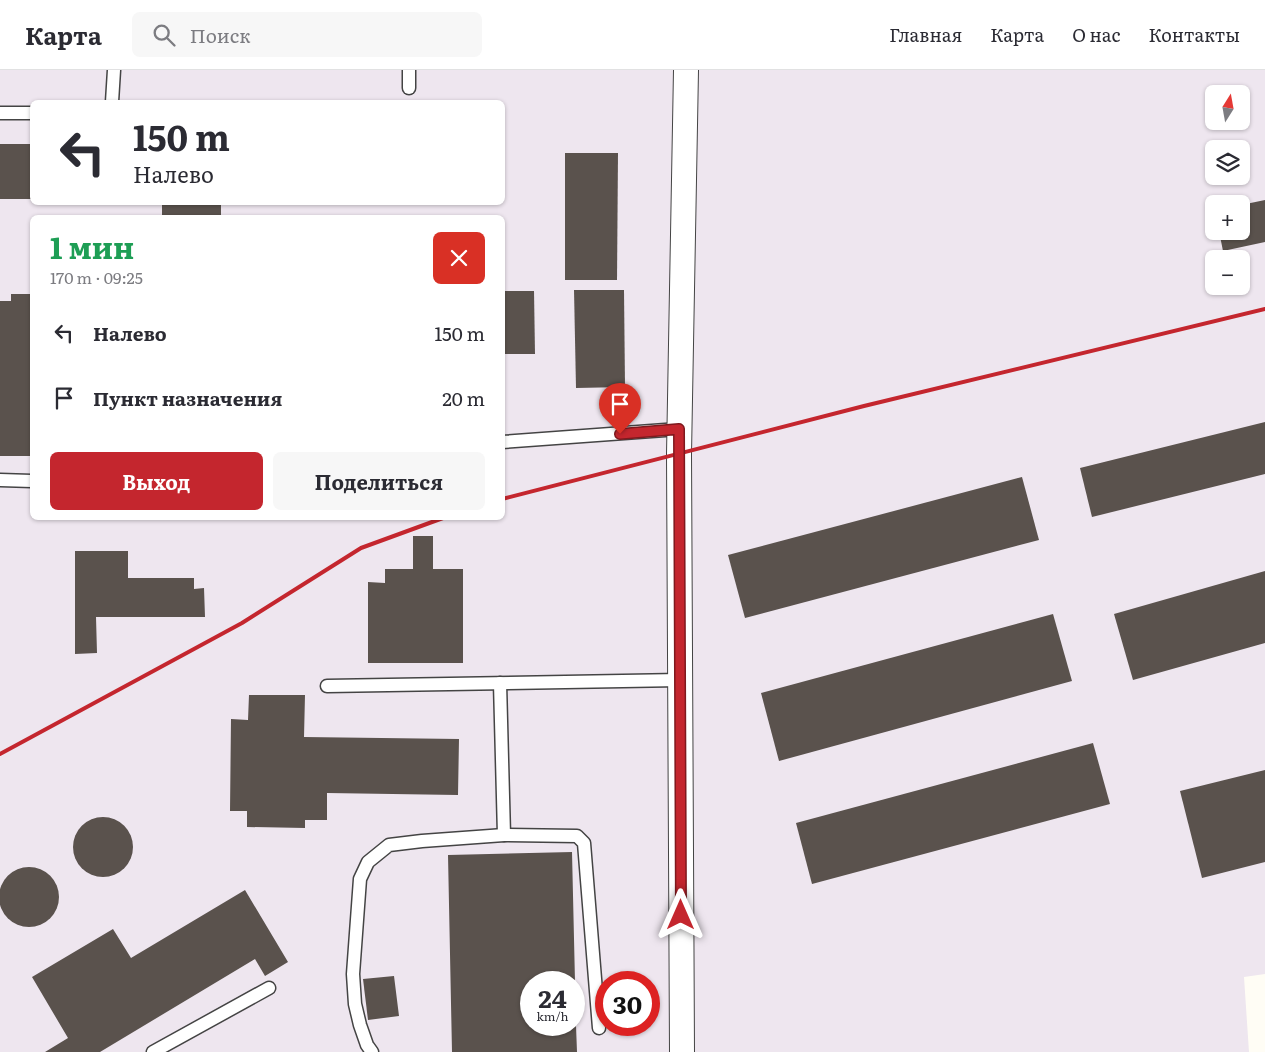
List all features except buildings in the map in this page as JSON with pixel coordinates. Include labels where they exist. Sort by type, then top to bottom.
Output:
[{"type":"street","points":[[682,1052],[679,429],[686,70]]},
{"type":"lane","points":[[112,100],[114,70]]},
{"type":"lane","points":[[409,70],[409,88]]},
{"type":"lane","points":[[0,114],[30,113]]},
{"type":"lane","points":[[505,442],[679,429]]},
{"type":"lane","points":[[0,480],[30,481]]},
{"type":"lane","points":[[327,686],[680,680]]},
{"type":"lane","points":[[500,683],[504,835]]},
{"type":"lane","points":[[372,1052],[367,1045],[355,1004],[353,974],[360,879],[368,862],[389,845],[504,835],[577,836],[584,843],[595,979]]},
{"type":"lane","points":[[153,1052],[269,988]]},
{"type":"shaded area","points":[[0,70],[1265,70],[1265,974],[1244,977],[1249,1052],[0,1052]]},
{"type":"railway","points":[[505,498],[864,406],[1265,309]]},
{"type":"railway","points":[[0,754],[242,623],[361,548],[438,520]]},
{"type":"route","points":[[620,434],[679,429],[681,915]]}]
